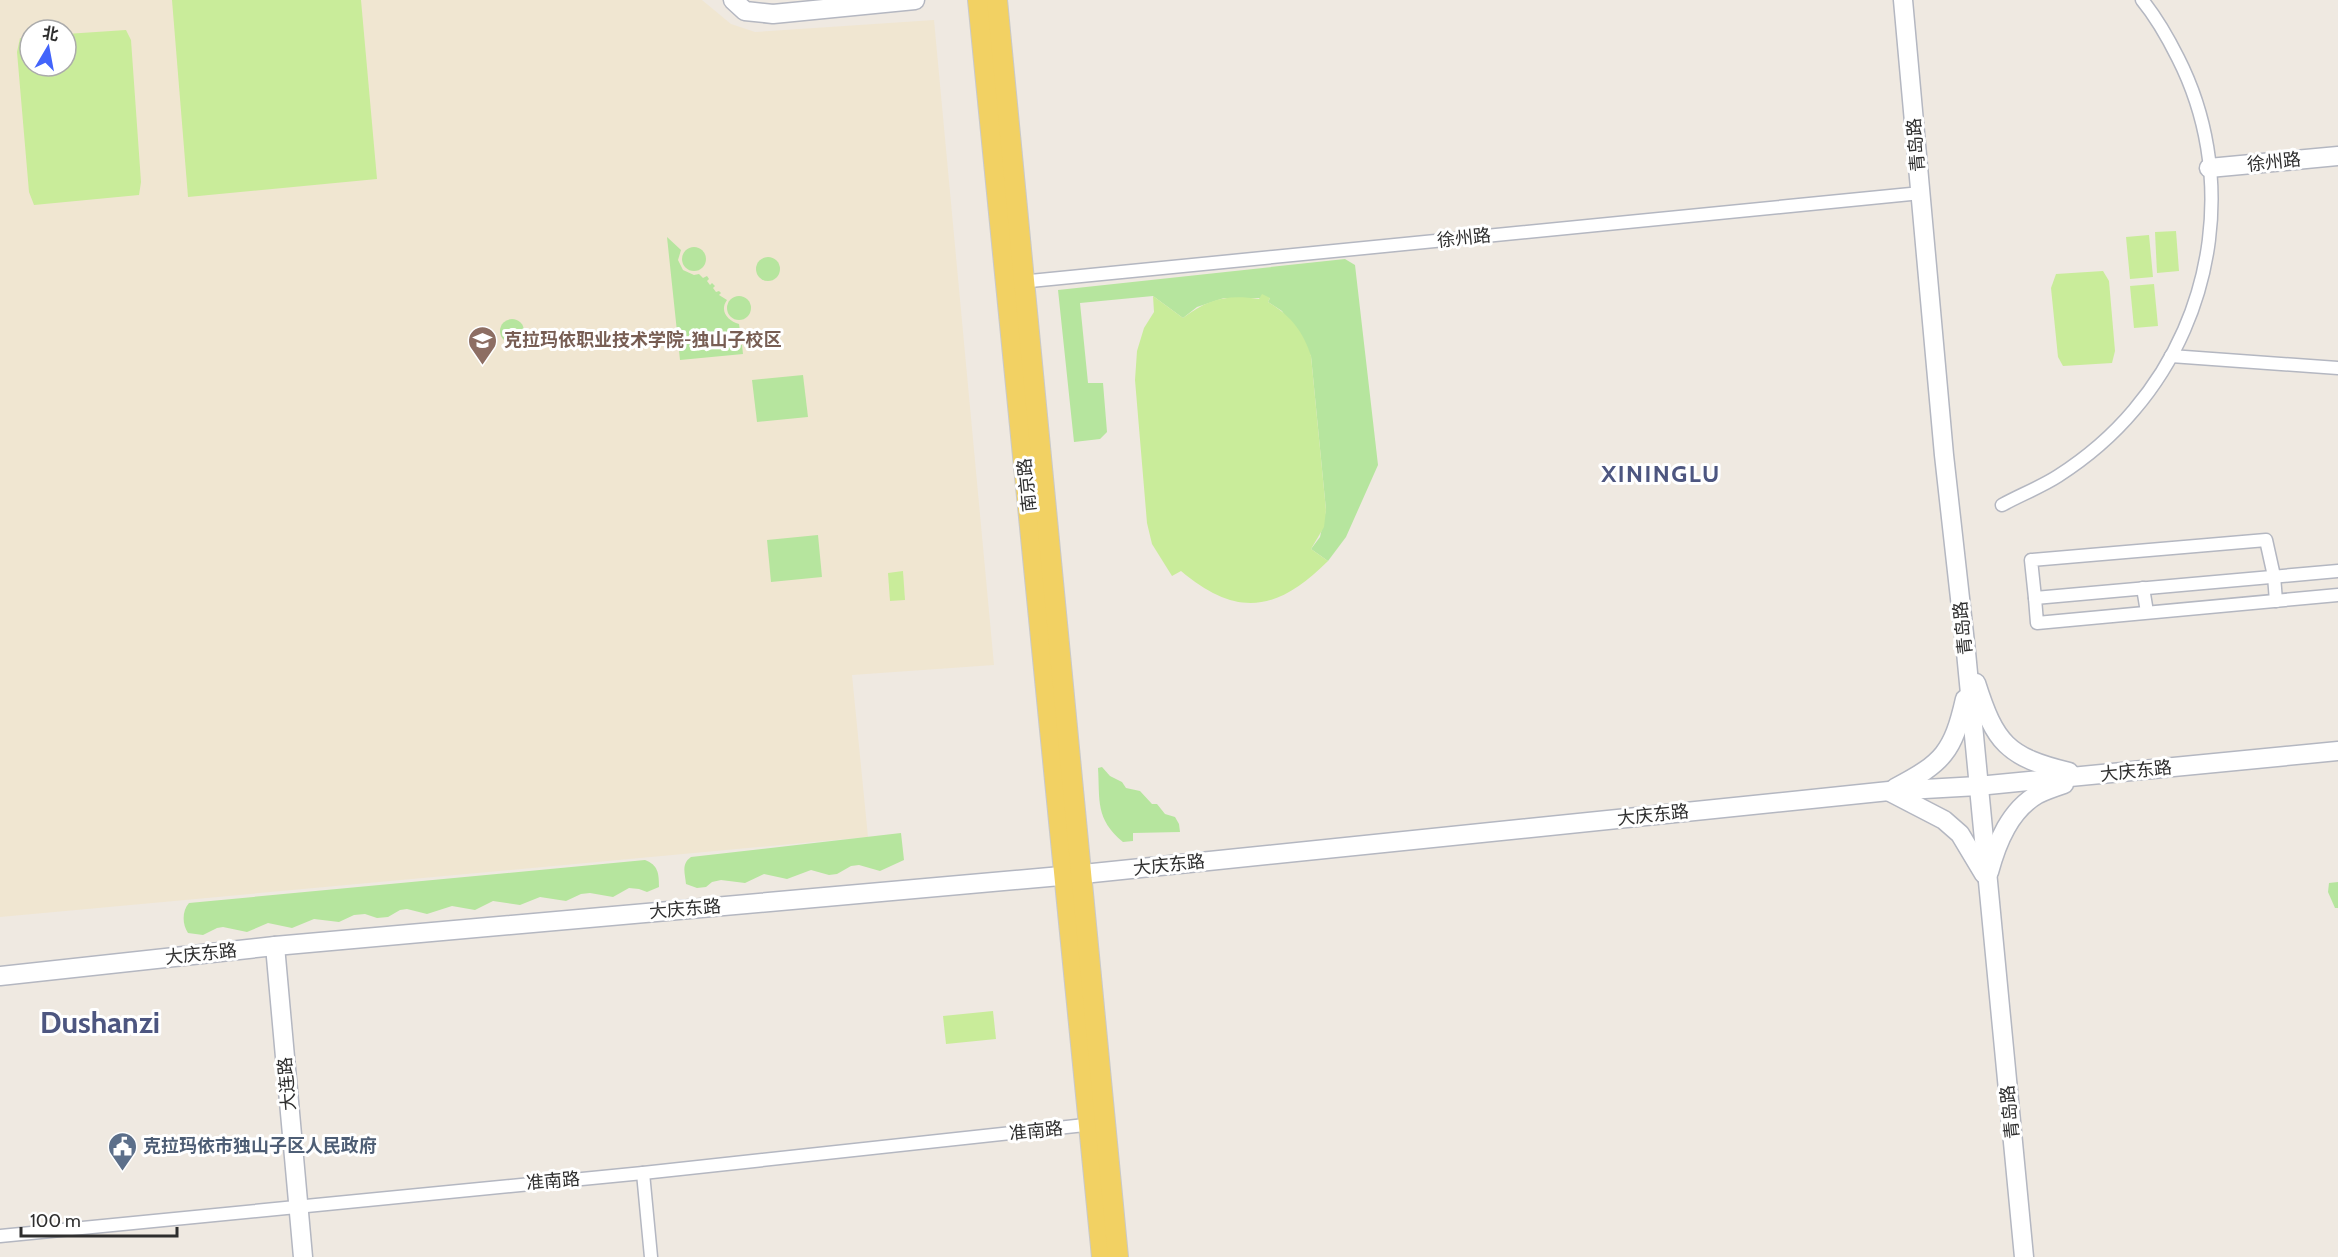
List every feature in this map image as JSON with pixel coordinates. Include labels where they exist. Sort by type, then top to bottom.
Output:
[{"type":"main road","name":"南京路","points":[[978,0],[1015,282]]},
{"type":"main road","name":"南京路","points":[[996,0],[1015,282],[1057,782],[1076,880],[1074,969],[1097,1124]]},
{"type":"main road","points":[[1076,880],[1097,1124],[1102,1257]]},
{"type":"main road","points":[[1097,1124],[1118,1257]]},
{"type":"street","points":[[732,0],[745,11],[773,14],[915,0]]},
{"type":"street","name":"青岛路","points":[[1903,0],[1944,455],[1966,652],[1977,786],[2024,1257]]},
{"type":"street","points":[[2002,505],[2058,476],[2100,445],[2134,411],[2186,329],[2203,282],[2211,237],[2212,197],[2202,118],[2192,85],[2169,41],[2142,0]]},
{"type":"street","name":"徐州路","points":[[2210,168],[2338,156]]},
{"type":"street","name":"徐州路","points":[[1015,282],[1921,193]]},
{"type":"street","points":[[2171,356],[2338,368]]},
{"type":"street","points":[[2276,601],[2274,576],[2266,540],[2031,560],[2037,624],[2147,612],[2276,601],[2338,595]]},
{"type":"street","points":[[2035,598],[2338,571]]},
{"type":"street","points":[[2143,588],[2147,612]]},
{"type":"street","points":[[1966,652],[1991,725],[2003,744],[2022,757],[2045,766],[2084,776]]},
{"type":"street","points":[[1889,791],[1937,763],[1950,746],[1959,725],[1965,698],[1966,652]]},
{"type":"street","name":"大庆东路","points":[[0,976],[275,946],[1076,880],[1889,791],[1977,786],[2338,751]]},
{"type":"street","points":[[1987,879],[1994,853],[2008,822],[2019,809],[2037,794],[2084,776]]},
{"type":"street","points":[[1889,791],[1944,820],[1960,834],[1987,879]]},
{"type":"street","name":"大连路","points":[[275,946],[303,1257]]},
{"type":"street","name":"准南路","points":[[0,1236],[643,1173],[1097,1124]]},
{"type":"street","points":[[643,1173],[651,1257]]},
{"type":"shaded area","name":"克拉玛依职业技术学院-独山子校区","points":[[0,0],[702,0],[731,24],[755,32],[934,20],[994,665],[852,675],[868,837],[0,917]]},
{"type":"green space","points":[[172,0],[361,0],[377,179],[188,197]]},
{"type":"green space","points":[[126,30],[131,40],[141,182],[139,195],[34,205],[29,192],[19,78],[78,78],[78,33]]},
{"type":"green space","points":[[2176,231],[2179,271],[2157,273],[2155,232]]},
{"type":"green space","points":[[2149,235],[2153,277],[2130,279],[2126,237]]},
{"type":"green space","points":[[667,237],[681,250],[678,260],[683,270],[694,275],[699,274],[703,278],[707,276],[710,285],[712,283],[716,292],[719,291],[721,293],[719,295],[727,300],[724,312],[731,321],[739,324],[740,331],[737,332],[737,336],[740,336],[739,345],[742,345],[743,354],[680,360]]},
{"type":"green space","points":[[694,247],[702,251],[706,259],[702,267],[694,271],[686,267],[682,259],[686,251]]},
{"type":"green space","points":[[768,257],[776,261],[780,269],[776,277],[768,281],[760,277],[756,269],[760,261]]},
{"type":"green space","points":[[1345,259],[1355,265],[1378,465],[1346,537],[1328,561],[1311,549],[1320,537],[1326,510],[1311,356],[1282,311],[1268,302],[1270,298],[1224,298],[1197,307],[1183,318],[1153,296],[1080,303],[1088,383],[1103,383],[1107,432],[1100,439],[1074,442],[1058,290]]},
{"type":"green space","points":[[2103,271],[2109,281],[2115,351],[2112,363],[2063,366],[2058,357],[2051,288],[2056,274]]},
{"type":"green space","points":[[2154,284],[2158,326],[2134,328],[2130,286]]},
{"type":"green space","points":[[1262,294],[1270,298],[1268,302],[1295,325],[1311,356],[1326,510],[1324,527],[1311,549],[1328,561],[1291,591],[1274,599],[1256,603],[1239,602],[1220,596],[1201,586],[1181,571],[1172,576],[1152,544],[1147,523],[1135,380],[1137,351],[1144,328],[1154,312],[1153,296],[1183,318],[1210,302],[1237,297],[1259,299]]},
{"type":"green space","points":[[739,296],[747,300],[751,308],[747,316],[739,320],[731,316],[727,308],[731,300]]},
{"type":"green space","points":[[512,319],[520,323],[524,331],[520,339],[512,343],[504,339],[500,331],[504,323]]},
{"type":"green space","points":[[803,375],[808,417],[757,422],[752,380]]},
{"type":"green space","points":[[818,535],[822,577],[771,582],[767,540]]},
{"type":"green space","points":[[903,571],[905,600],[890,601],[888,573]]},
{"type":"green space","points":[[1102,767],[1110,776],[1122,782],[1126,788],[1140,791],[1152,804],[1157,804],[1165,814],[1175,817],[1180,832],[1133,833],[1133,841],[1123,842],[1114,834],[1103,817],[1099,799],[1098,768]]},
{"type":"green space","points":[[901,833],[904,860],[880,871],[859,865],[829,875],[811,870],[787,879],[764,874],[745,883],[721,880],[712,882],[706,887],[697,888],[686,884],[685,866],[691,857]]},
{"type":"green space","points":[[645,860],[653,864],[657,870],[659,887],[647,892],[629,888],[613,897],[590,893],[581,894],[566,901],[540,897],[520,905],[493,901],[475,910],[452,906],[427,914],[407,909],[388,917],[354,915],[339,922],[314,919],[292,928],[268,923],[247,932],[223,927],[203,935],[188,933],[184,922],[185,910],[189,903]]},
{"type":"green space","points":[[2338,882],[2338,908],[2335,908],[2328,892],[2329,883]]},
{"type":"green space","points":[[993,1011],[996,1039],[946,1044],[943,1016]]},
{"type":"place","name":"克拉玛依职业技术学院-独山子校区","points":[[483,366]]},
{"type":"place","name":"克拉玛依市独山子区人民政府","points":[[122,1172]]},
{"type":"district","name":"XININGLU","points":[[1661,473]]},
{"type":"district","name":"Dushanzi","points":[[100,1022]]}]
